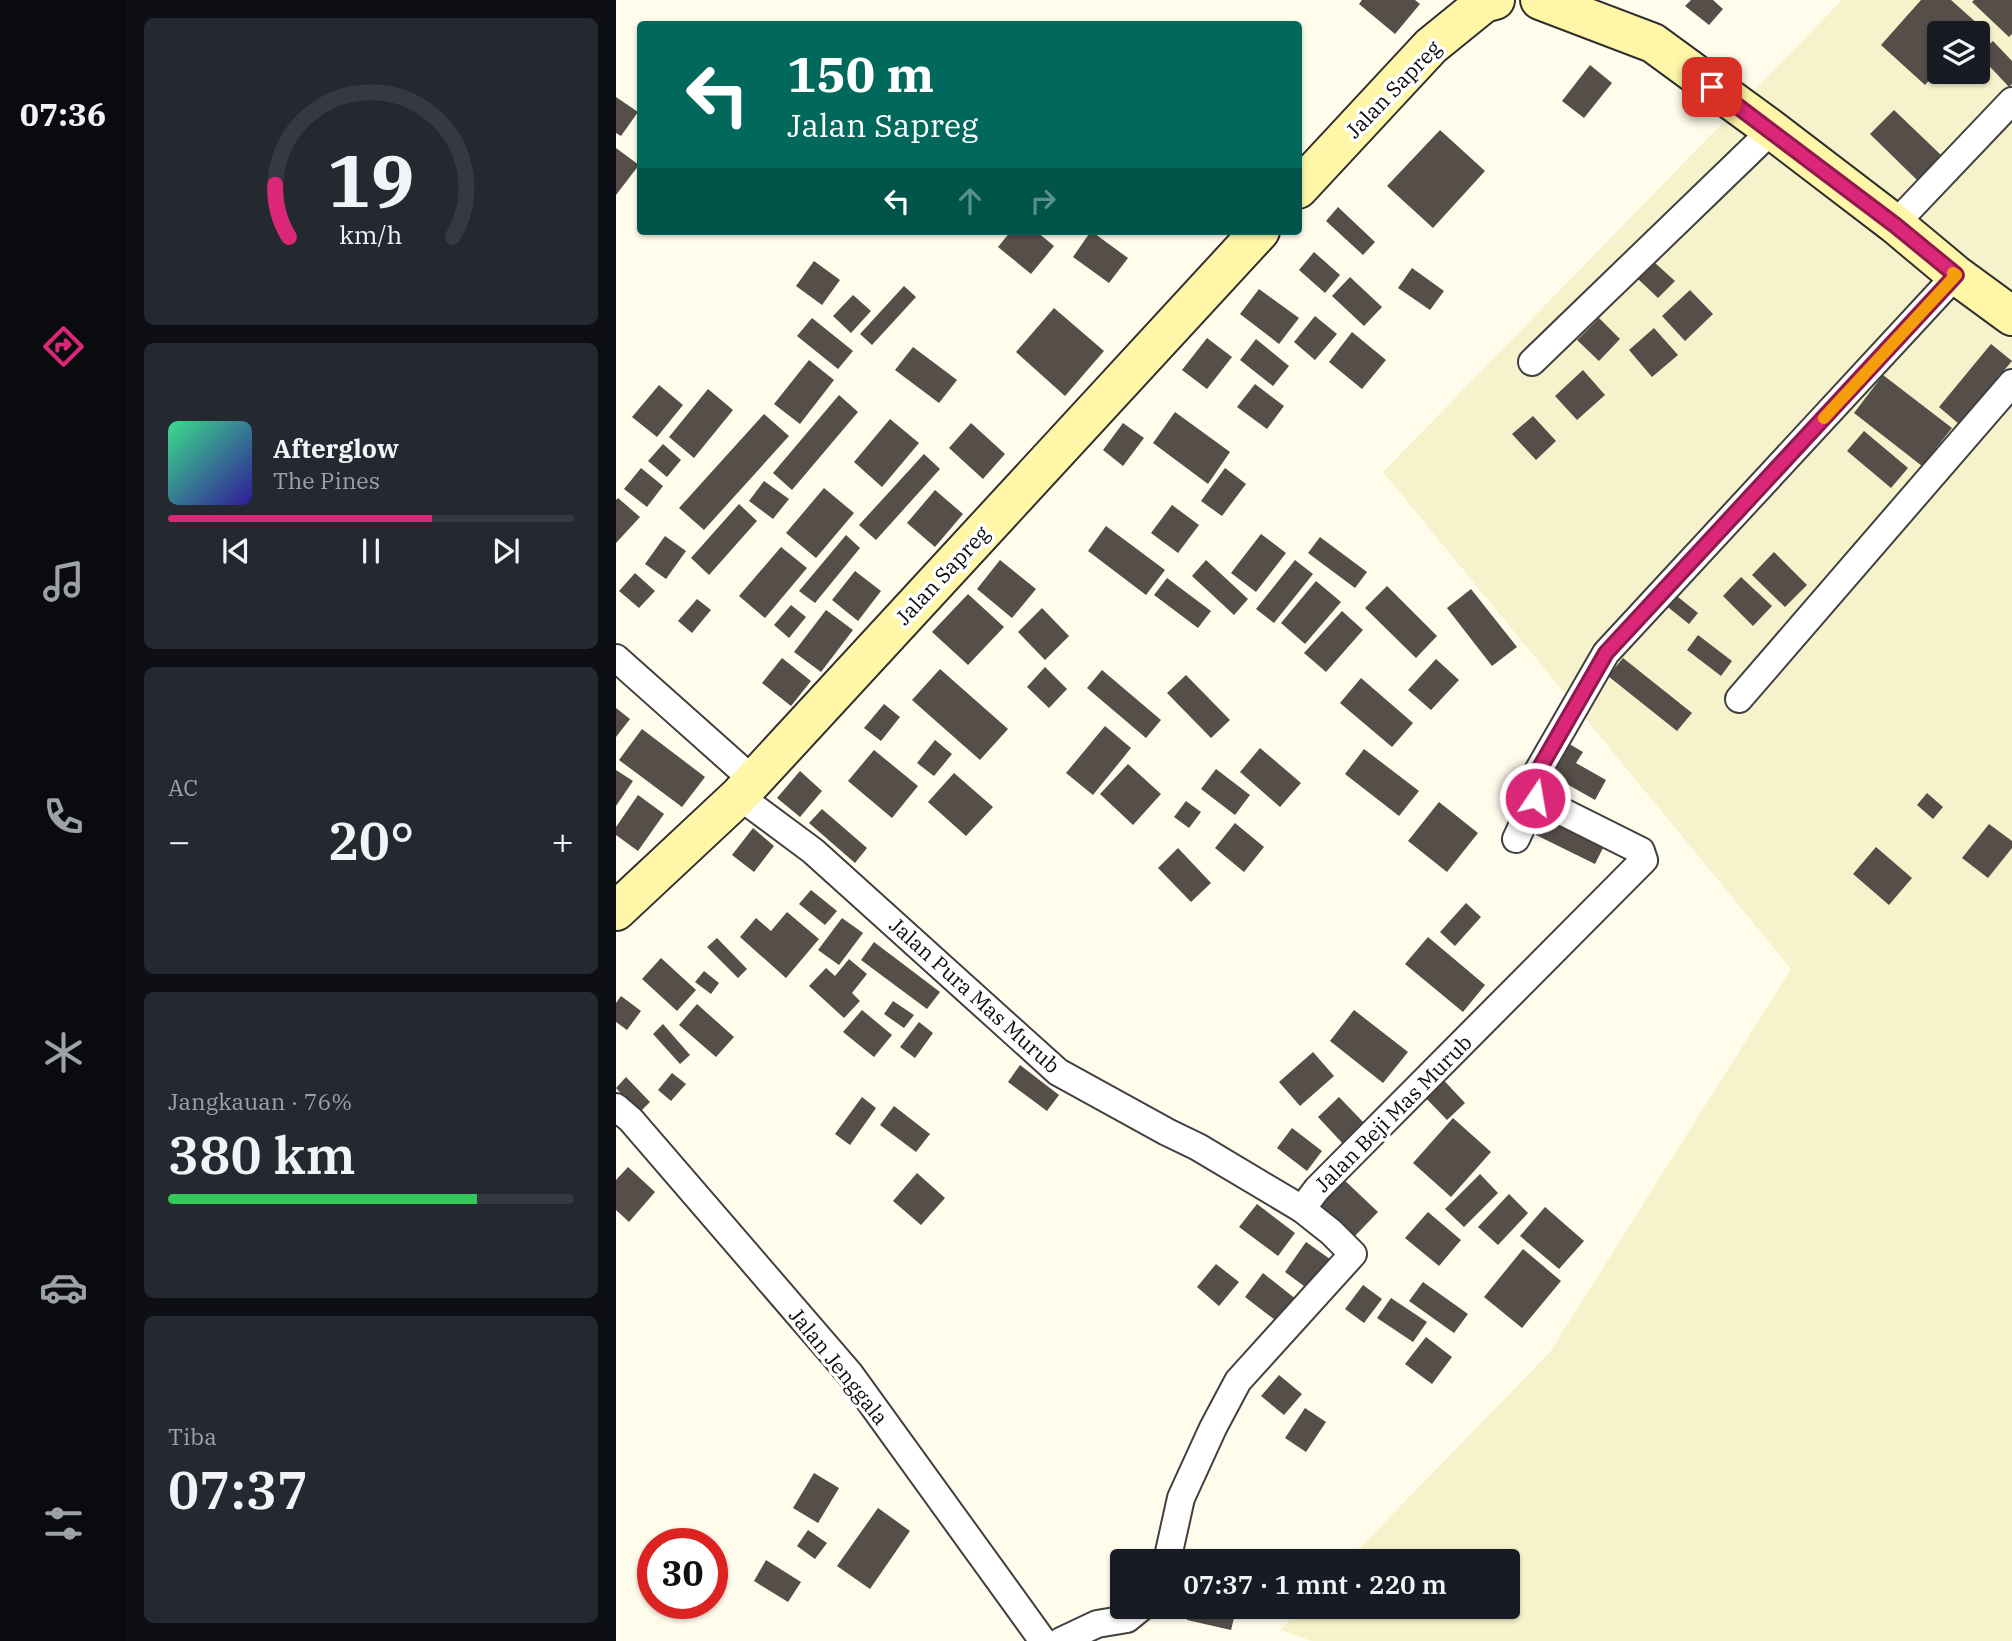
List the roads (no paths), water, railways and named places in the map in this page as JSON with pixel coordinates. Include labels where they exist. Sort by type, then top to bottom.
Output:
[{"type":"main road","name":"Jalan Sapreg","points":[[1302,185],[1431,46],[1484,3],[1495,0]]},
{"type":"main road","points":[[1539,0],[1653,43],[1772,130],[2012,316]]},
{"type":"main road","name":"Jalan Sapreg","points":[[616,911],[746,788],[1256,235]]},
{"type":"street","points":[[1895,225],[2012,101]]},
{"type":"street","points":[[1532,362],[1772,130]]},
{"type":"street","points":[[1516,839],[1535,798],[1534,778],[1606,653],[1956,275]]},
{"type":"street","points":[[1739,699],[2012,383]]},
{"type":"street","name":"Jalan Pura Mas Murub","points":[[616,658],[813,851],[1058,1072],[1198,1147],[1302,1209]]},
{"type":"street","name":"Jalan Beji Mas Murub","points":[[1170,1549],[1181,1498],[1213,1427],[1238,1381],[1353,1254],[1302,1209],[1317,1189],[1644,860],[1641,851],[1535,798]]},
{"type":"street","name":"Jalan Jenggala","points":[[616,1107],[631,1120],[850,1374],[1043,1641]]},
{"type":"street","points":[[1061,1641],[1097,1624],[1128,1619]]}]
